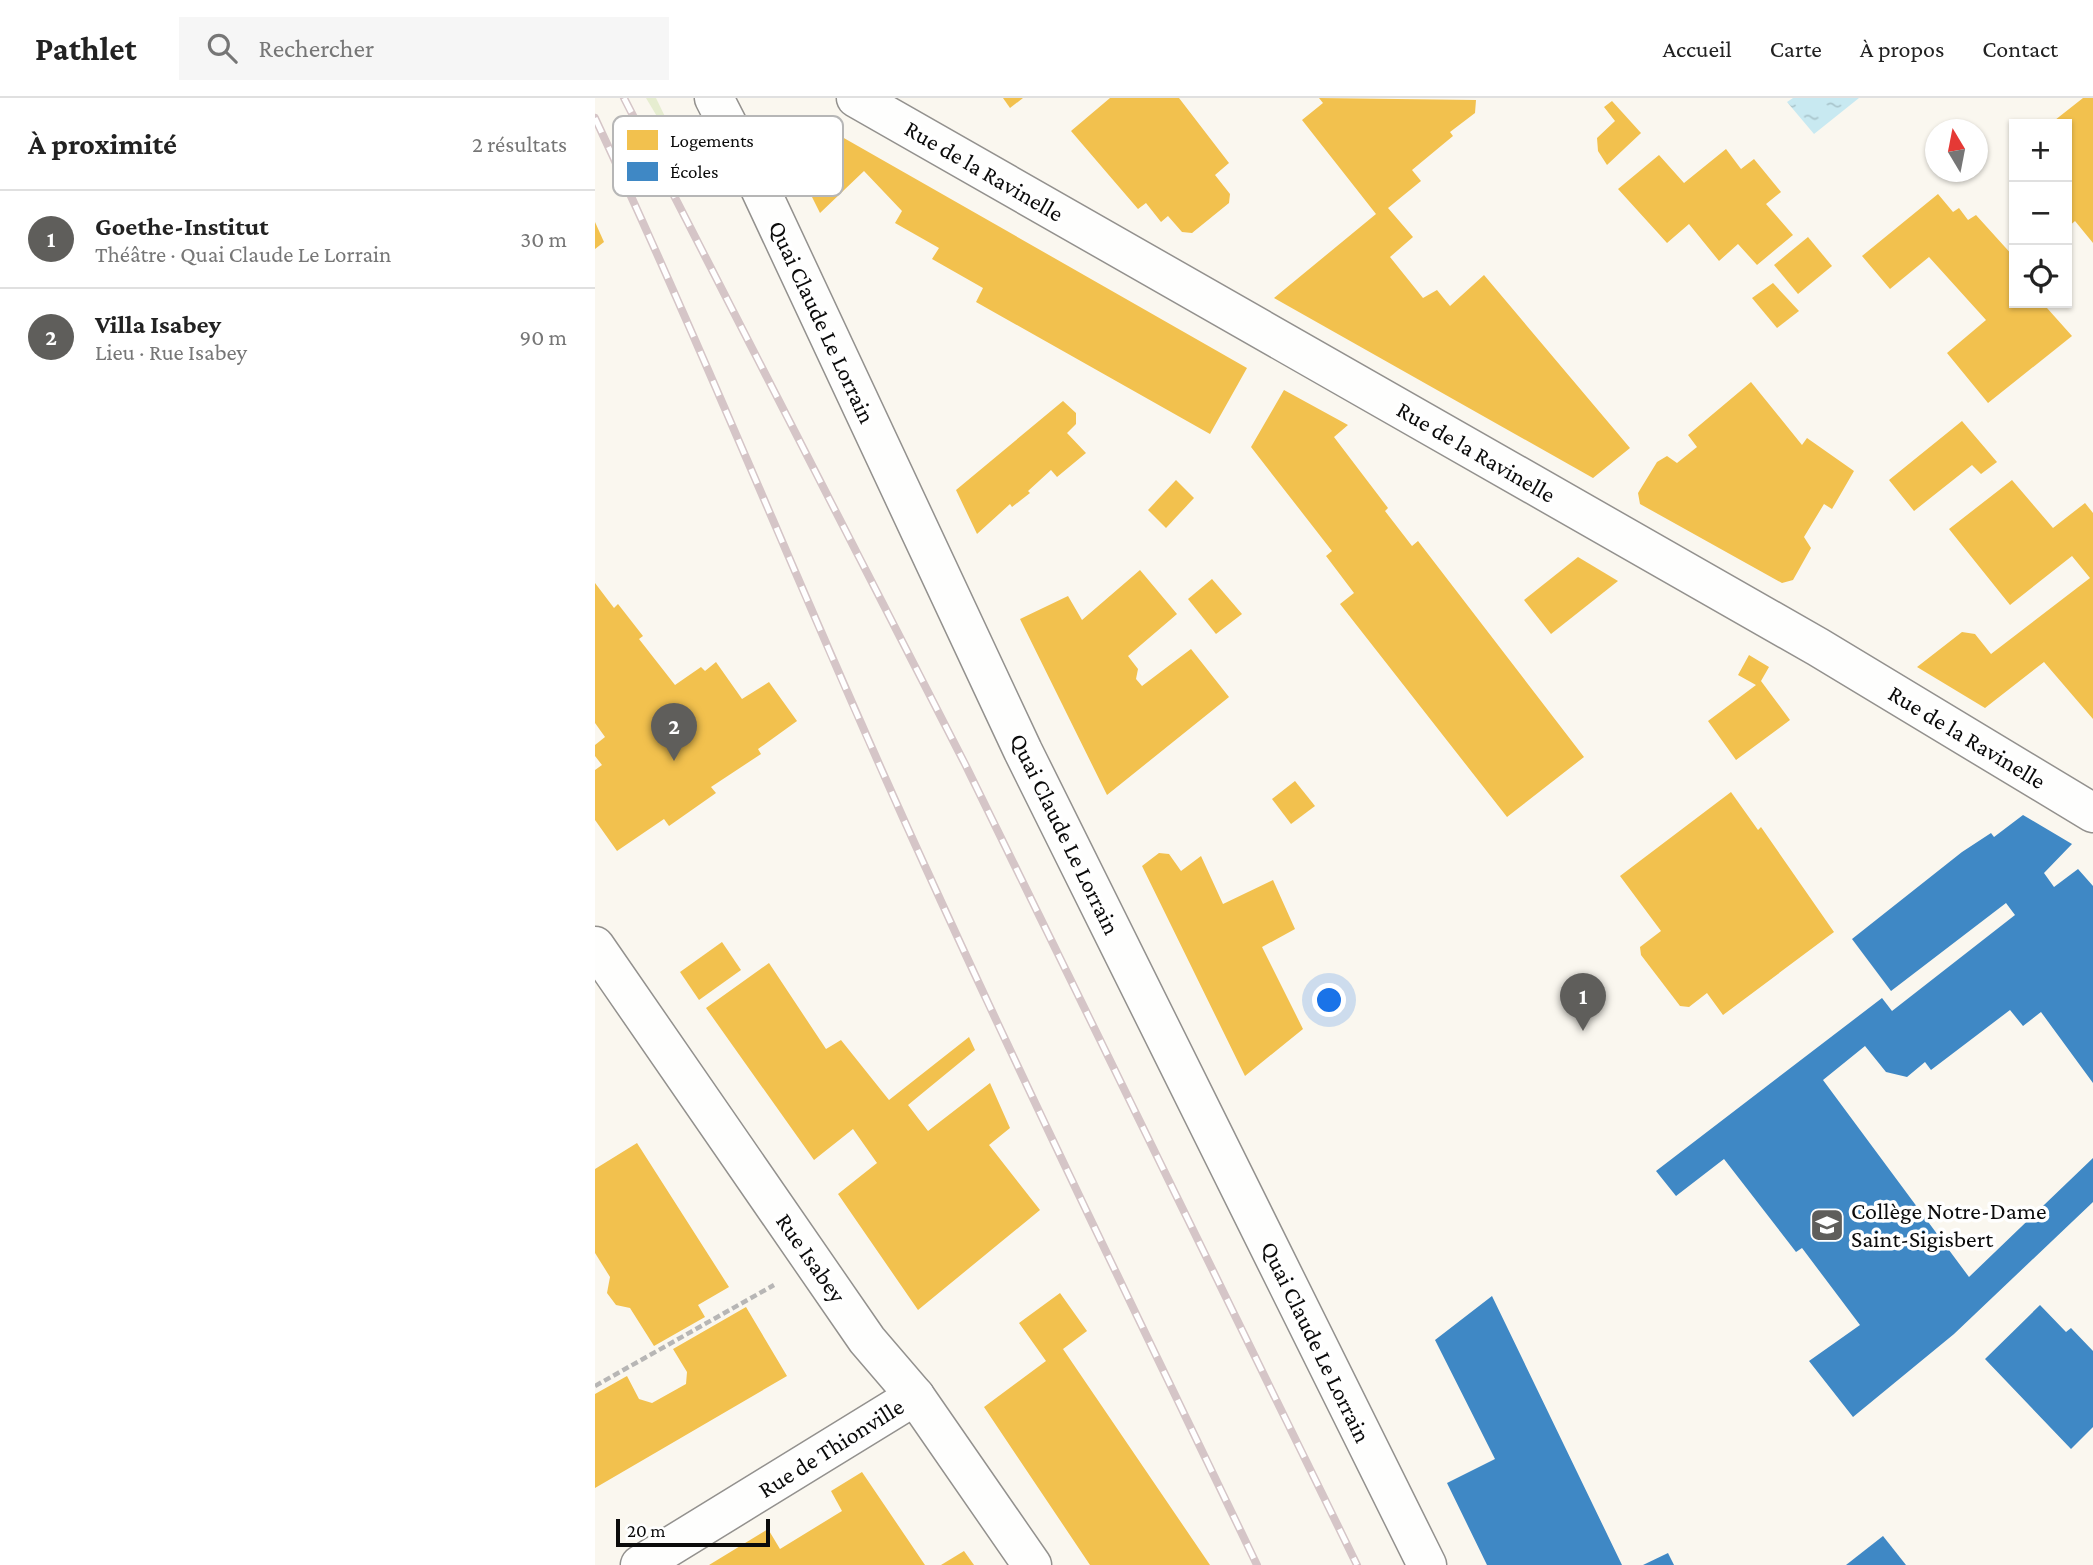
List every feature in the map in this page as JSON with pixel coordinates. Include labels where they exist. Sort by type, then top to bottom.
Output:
[{"type":"street","name":"Quai Claude Le Lorrain","points":[[714,98],[723,116]]},
{"type":"street","name":"Rue de la Ravinelle","points":[[856,98],[1818,648],[2093,813]]},
{"type":"street","name":"Quai Claude Le Lorrain","points":[[763,196],[1023,751],[1427,1565]]},
{"type":"street","name":"Rue Isabey","points":[[595,946],[867,1340],[915,1396],[1032,1565]]},
{"type":"street","name":"Rue de Thionville","points":[[640,1565],[915,1396]]},
{"type":"path","points":[[595,1386],[779,1283]]},
{"type":"green space","points":[[646,98],[656,98],[665,116],[657,116]]},
{"type":"water","points":[[1793,98],[1859,98],[1814,134],[1787,102]]},
{"type":"building: Logements","points":[[1003,98],[1023,98],[1010,108]]},
{"type":"building: Logements","points":[[1110,98],[1179,98],[1229,163],[1215,175],[1230,194],[1229,203],[1192,233],[1182,232],[1168,216],[1161,222],[1146,203],[1138,209],[1071,131]]},
{"type":"building: Logements","points":[[1319,98],[1476,100],[1475,113],[1450,132],[1453,136],[1412,170],[1421,181],[1388,208],[1413,237],[1390,257],[1423,298],[1437,290],[1450,306],[1484,275],[1630,448],[1593,478],[1274,298],[1376,214],[1302,120],[1323,103]]},
{"type":"building: Logements","points":[[2083,98],[2093,98],[2093,243],[2075,221],[2072,224],[2072,119],[2056,119]]},
{"type":"building: Logements","points":[[1612,101],[1641,133],[1607,165],[1598,151],[1597,138],[1615,121],[1604,107]]},
{"type":"building: Logements","points":[[843,138],[1247,368],[1210,434],[976,302],[983,288],[932,259],[939,248],[895,223],[902,211],[864,171],[843,191]]},
{"type":"building: Logements","points":[[1726,149],[1741,169],[1754,159],[1781,192],[1766,204],[1793,235],[1757,265],[1738,244],[1719,261],[1689,224],[1667,243],[1618,189],[1659,155],[1684,183]]},
{"type":"building: Logements","points":[[1938,194],[1953,212],[1959,208],[1968,220],[1976,215],[2009,251],[2009,308],[2047,308],[2072,336],[1988,403],[1947,353],[1986,320],[1929,257],[1890,289],[1862,256]]},
{"type":"building: Logements","points":[[812,196],[838,196],[820,213]]},
{"type":"building: Logements","points":[[595,222],[604,242],[595,249]]},
{"type":"building: Logements","points":[[1808,237],[1832,266],[1798,294],[1774,265]]},
{"type":"building: Logements","points":[[1773,283],[1799,311],[1777,328],[1752,298]]},
{"type":"building: Logements","points":[[1751,382],[1802,445],[1807,438],[1854,471],[1832,509],[1824,504],[1804,537],[1811,548],[1793,580],[1782,583],[1640,504],[1638,493],[1657,462],[1667,456],[1677,463],[1697,447],[1688,435]]},
{"type":"building: Logements","points":[[1284,390],[1348,425],[1334,437],[1388,508],[1385,511],[1412,546],[1418,541],[1584,757],[1507,817],[1340,604],[1354,593],[1326,556],[1332,551],[1251,447]]},
{"type":"building: Logements","points":[[1063,401],[1076,413],[1076,424],[1067,433],[1086,453],[1057,477],[1051,470],[1028,491],[1030,493],[1012,507],[1010,504],[977,534],[956,490]]},
{"type":"building: Logements","points":[[1962,421],[1997,462],[1981,474],[1972,465],[1914,511],[1889,480]]},
{"type":"building: Logements","points":[[1176,480],[1194,498],[1166,528],[1148,510]]},
{"type":"building: Logements","points":[[2012,480],[2053,528],[2085,503],[2093,513],[2093,719],[2044,662],[1985,708],[1917,667],[1962,632],[1975,634],[1991,654],[2090,578],[2072,556],[2010,605],[1949,529]]},
{"type":"building: Logements","points":[[1578,557],[1618,581],[1551,634],[1524,600]]},
{"type":"building: Logements","points":[[1140,570],[1177,614],[1128,656],[1138,669],[1136,679],[1142,686],[1191,649],[1229,697],[1107,795],[1020,619],[1068,596],[1082,620]]},
{"type":"building: Logements","points":[[1212,579],[1242,614],[1216,634],[1188,599]]},
{"type":"building: Logements","points":[[595,583],[614,608],[618,604],[643,636],[639,639],[675,685],[701,667],[705,671],[716,662],[742,699],[769,682],[797,721],[758,749],[761,754],[711,787],[716,793],[669,826],[664,819],[617,851],[595,820],[595,770],[602,765],[595,756],[595,745],[605,737],[595,723]]},
{"type":"building: Logements","points":[[1749,655],[1769,667],[1761,681],[1790,720],[1736,760],[1708,721],[1756,685],[1738,675]]},
{"type":"building: Logements","points":[[1295,781],[1315,806],[1291,824],[1272,799]]},
{"type":"building: Logements","points":[[1731,792],[1758,830],[1761,827],[1834,932],[1723,1015],[1707,993],[1689,1007],[1680,1006],[1641,955],[1640,947],[1661,931],[1620,876]]},
{"type":"building: Logements","points":[[1159,853],[1169,854],[1181,871],[1201,856],[1223,904],[1273,880],[1295,929],[1262,947],[1303,1029],[1245,1076],[1142,866]]},
{"type":"building: Logements","points":[[722,942],[741,970],[699,1000],[680,972]]},
{"type":"building: Logements","points":[[769,963],[826,1049],[841,1040],[889,1100],[969,1037],[975,1050],[908,1105],[928,1131],[990,1083],[1010,1128],[989,1145],[1040,1210],[918,1310],[838,1194],[877,1163],[853,1129],[814,1160],[706,1008]]},
{"type":"building: Logements","points":[[637,1143],[729,1287],[698,1305],[705,1317],[654,1346],[630,1308],[616,1305],[607,1293],[610,1277],[595,1253],[595,1169]]},
{"type":"building: Logements","points":[[1060,1293],[1087,1331],[1063,1349],[1210,1565],[1090,1565],[984,1407],[1046,1361],[1019,1323]]},
{"type":"building: Logements","points":[[746,1307],[787,1376],[595,1488],[595,1394],[627,1376],[639,1399],[652,1403],[686,1384],[687,1372],[673,1349]]},
{"type":"building: Logements","points":[[862,1472],[925,1565],[709,1565],[768,1529],[780,1549],[842,1511],[831,1491]]},
{"type":"building: Logements","points":[[964,1551],[974,1565],[941,1565]]},
{"type":"building: Écoles","points":[[2023,815],[2072,844],[2044,873],[2054,887],[2078,869],[2093,886],[2093,1083],[2041,1012],[2023,1026],[2010,1010],[1931,1070],[1925,1062],[1907,1077],[1886,1072],[1865,1046],[1823,1080],[1969,1277],[2093,1158],[2093,1202],[1954,1334],[1853,1417],[1809,1361],[1860,1325],[1802,1248],[1796,1252],[1724,1159],[1676,1196],[1656,1171],[1882,998],[1892,1011],[2015,915],[2006,903],[1891,991],[1852,939],[1962,852],[1991,833],[1994,837]]},
{"type":"building: Écoles","points":[[1492,1296],[1622,1565],[1487,1565],[1447,1483],[1495,1459],[1435,1340]]},
{"type":"building: Écoles","points":[[2040,1305],[2066,1332],[2071,1328],[2093,1351],[2093,1427],[2071,1449],[1985,1359]]},
{"type":"building: Écoles","points":[[1883,1536],[1906,1565],[1846,1565]]},
{"type":"building: Écoles","points":[[1668,1553],[1674,1565],[1643,1565]]},
{"type":"railway","points":[[624,98],[633,116]]},
{"type":"railway","points":[[595,118],[613,157]]},
{"type":"railway","points":[[631,196],[841,678],[964,952],[1257,1565]]},
{"type":"railway","points":[[674,196],[965,764],[1357,1565]]},
{"type":"place","name":"Villa Isabey","points":[[674,761]]},
{"type":"place","name":"Goethe-Institut","points":[[1583,1031]]},
{"type":"place","name":"Collège Notre-Dame Saint-Sigisbert","points":[[1827,1225]]}]
